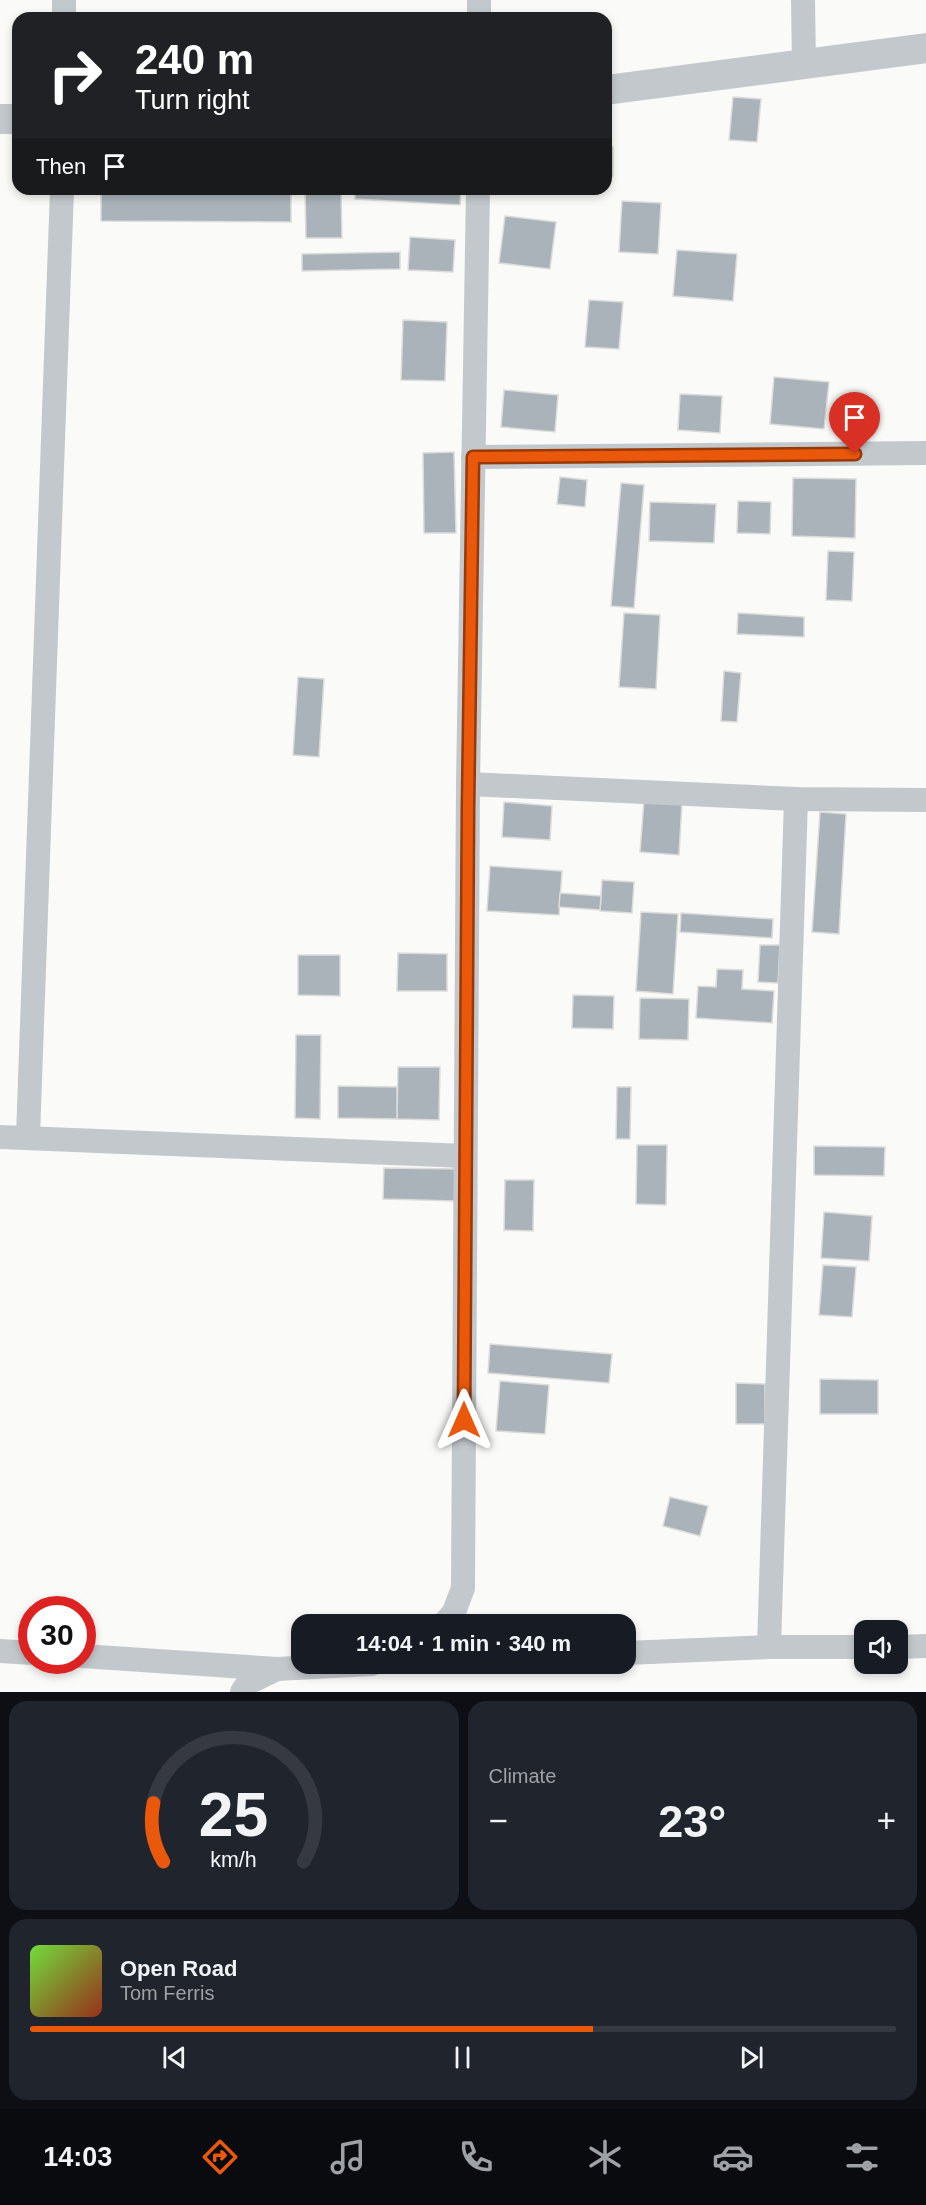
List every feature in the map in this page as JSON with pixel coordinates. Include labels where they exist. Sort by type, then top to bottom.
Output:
[{"type":"street","points":[[803,0],[804,64]]},
{"type":"street","points":[[612,89],[926,48]]},
{"type":"street","points":[[28,1136],[62,195]]},
{"type":"street","points":[[452,1614],[463,1588],[468,784],[478,195]]},
{"type":"street","points":[[473,457],[926,453]]},
{"type":"street","points":[[468,784],[796,799],[926,801]]},
{"type":"street","points":[[769,1647],[796,799]]},
{"type":"street","points":[[0,1137],[28,1136],[465,1156]]},
{"type":"street","points":[[908,1647],[926,1646]]},
{"type":"street","points":[[636,1653],[769,1647],[854,1647]]},
{"type":"street","points":[[0,1651],[18,1652]]},
{"type":"street","points":[[96,1657],[291,1668]]},
{"type":"street","points":[[242,1692],[248,1683],[277,1669]]},
{"type":"building","points":[[733,97],[761,99],[757,142],[729,140]]},
{"type":"building","points":[[612,147],[613,147],[612,176]]},
{"type":"building","points":[[101,195],[291,195],[291,222],[101,221]]},
{"type":"building","points":[[305,195],[341,195],[342,238],[306,238]]},
{"type":"building","points":[[355,195],[461,195],[460,205],[355,199]]},
{"type":"building","points":[[622,201],[661,203],[658,254],[619,252]]},
{"type":"building","points":[[505,216],[556,222],[550,269],[499,263]]},
{"type":"building","points":[[410,237],[455,240],[453,272],[408,270]]},
{"type":"building","points":[[677,250],[737,254],[733,301],[673,296]]},
{"type":"building","points":[[400,252],[400,269],[302,271],[302,254]]},
{"type":"building","points":[[589,300],[623,302],[619,349],[585,347]]},
{"type":"building","points":[[403,320],[447,322],[445,381],[401,380]]},
{"type":"building","points":[[774,377],[829,382],[824,429],[770,424]]},
{"type":"building","points":[[504,390],[558,395],[555,432],[501,427]]},
{"type":"building","points":[[680,394],[722,396],[720,433],[678,430]]},
{"type":"building","points":[[454,452],[456,533],[424,533],[423,453]]},
{"type":"building","points":[[560,477],[587,480],[585,507],[557,504]]},
{"type":"building","points":[[793,478],[856,479],[855,538],[792,536]]},
{"type":"building","points":[[621,483],[644,485],[634,608],[611,606]]},
{"type":"building","points":[[738,501],[771,502],[770,534],[737,533]]},
{"type":"building","points":[[650,502],[716,504],[714,543],[649,541]]},
{"type":"building","points":[[828,551],[854,552],[852,601],[826,600]]},
{"type":"building","points":[[624,613],[660,615],[656,689],[619,687]]},
{"type":"building","points":[[738,613],[804,617],[804,637],[737,634]]},
{"type":"building","points":[[724,671],[741,673],[737,722],[721,721]]},
{"type":"building","points":[[298,677],[324,679],[319,757],[293,755]]},
{"type":"building","points":[[644,800],[682,802],[679,855],[640,852]]},
{"type":"building","points":[[504,802],[552,806],[550,840],[502,837]]},
{"type":"building","points":[[820,812],[846,814],[839,934],[812,932]]},
{"type":"building","points":[[490,866],[562,871],[559,915],[487,911]]},
{"type":"building","points":[[602,880],[634,882],[632,913],[600,911]]},
{"type":"building","points":[[560,893],[601,896],[600,910],[559,907]]},
{"type":"building","points":[[641,912],[678,914],[673,994],[636,991]]},
{"type":"building","points":[[681,913],[773,919],[772,938],[680,932]]},
{"type":"building","points":[[760,945],[780,945],[778,983],[758,982]]},
{"type":"building","points":[[398,953],[447,954],[447,991],[397,991]]},
{"type":"building","points":[[298,955],[340,955],[340,996],[298,995]]},
{"type":"building","points":[[717,969],[743,970],[742,989],[774,991],[772,1023],[696,1018],[698,986],[716,987]]},
{"type":"building","points":[[573,995],[614,996],[613,1029],[572,1028]]},
{"type":"building","points":[[640,998],[689,999],[688,1040],[639,1039]]},
{"type":"building","points":[[296,1035],[321,1035],[320,1119],[295,1118]]},
{"type":"building","points":[[398,1067],[440,1067],[439,1120],[397,1119]]},
{"type":"building","points":[[338,1086],[397,1087],[397,1119],[338,1118]]},
{"type":"building","points":[[617,1087],[631,1087],[630,1139],[616,1139]]},
{"type":"building","points":[[637,1145],[667,1145],[666,1205],[636,1204]]},
{"type":"building","points":[[814,1146],[885,1147],[884,1176],[814,1175]]},
{"type":"building","points":[[384,1168],[457,1169],[456,1201],[383,1199]]},
{"type":"building","points":[[505,1180],[534,1180],[533,1231],[504,1230]]},
{"type":"building","points":[[824,1212],[872,1216],[869,1261],[821,1258]]},
{"type":"building","points":[[823,1265],[856,1267],[852,1317],[819,1315]]},
{"type":"building","points":[[490,1344],[612,1354],[609,1383],[488,1373]]},
{"type":"building","points":[[820,1379],[878,1380],[878,1414],[820,1414]]},
{"type":"building","points":[[500,1381],[549,1385],[545,1434],[496,1431]]},
{"type":"building","points":[[736,1383],[765,1384],[765,1424],[736,1424]]},
{"type":"building","points":[[670,1497],[708,1506],[700,1536],[663,1526]]},
{"type":"route","points":[[464,1420],[473,457],[855,454]]}]
